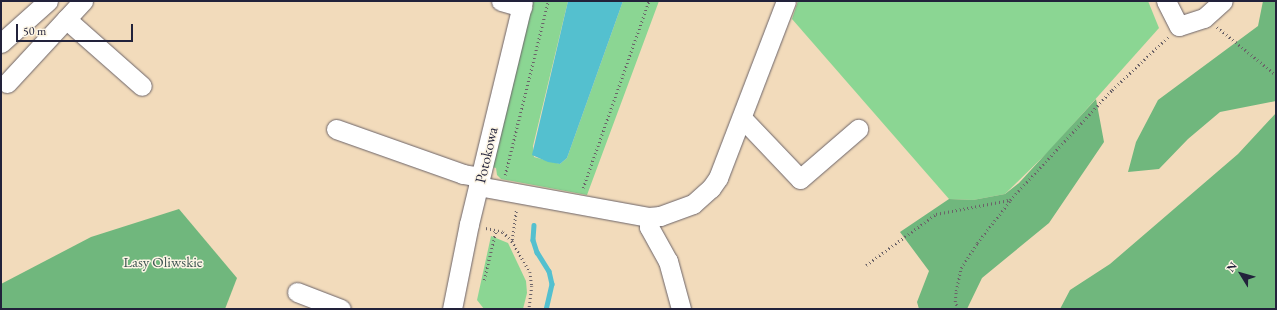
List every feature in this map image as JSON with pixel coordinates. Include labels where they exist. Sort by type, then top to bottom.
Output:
[{"type":"street","points":[[1,43],[48,1]]},
{"type":"street","points":[[7,83],[83,1]]},
{"type":"street","points":[[501,1],[522,4]]},
{"type":"street","points":[[336,129],[479,181],[577,204],[649,216],[684,208],[711,188],[723,168],[786,1]]},
{"type":"street","points":[[1166,1],[1178,26],[1204,18],[1223,1]]},
{"type":"street","name":"Potokowa","points":[[452,309],[469,224],[522,4]]},
{"type":"street","points":[[66,19],[142,86]]},
{"type":"street","points":[[742,118],[800,179],[858,129]]},
{"type":"street","points":[[649,216],[649,227],[668,261],[681,309]]},
{"type":"street","points":[[297,292],[341,309]]},
{"type":"path","points":[[504,177],[548,1]]},
{"type":"path","points":[[577,204],[649,1]]},
{"type":"path","points":[[1204,18],[1276,75]]},
{"type":"path","points":[[958,309],[955,302],[956,291],[962,268],[977,243],[1010,200],[1112,90],[1154,53],[1178,26]]},
{"type":"path","points":[[866,265],[936,214],[1010,200]]},
{"type":"path","points":[[512,241],[517,208]]},
{"type":"path","points":[[469,224],[496,230],[512,241],[530,272],[532,286],[529,309]]},
{"type":"path","points":[[484,280],[496,230]]},
{"type":"green space","points":[[531,1],[568,1],[533,146],[534,157],[560,164],[567,158],[623,1],[659,1],[587,195],[501,179],[497,175],[496,168],[492,167]]},
{"type":"green space","points":[[798,1],[1148,1],[1159,28],[1050,150],[1005,194],[973,200],[949,199],[792,19]]},
{"type":"green space","points":[[1263,1],[1276,1],[1276,101],[1220,112],[1188,139],[1159,169],[1128,172],[1136,142],[1158,100],[1258,26]]},
{"type":"green space","points":[[1096,99],[1104,142],[1049,223],[982,278],[967,309],[919,309],[917,302],[929,271],[900,232],[949,199],[973,200],[1005,194],[1019,183]]},
{"type":"green space","points":[[1276,113],[1276,309],[1060,309],[1070,290],[1110,264],[1238,154]]},
{"type":"green space","name":"Lasy Oliwskie","points":[[179,209],[237,278],[225,309],[1,309],[1,284],[91,237]]},
{"type":"green space","points":[[491,236],[508,243],[526,281],[527,293],[523,309],[484,309],[477,300]]},
{"type":"water","points":[[568,1],[623,1],[567,158],[560,164],[548,162],[532,155]]},
{"type":"waterway","points":[[534,225],[533,240],[537,252],[549,271],[552,284],[546,309]]}]
